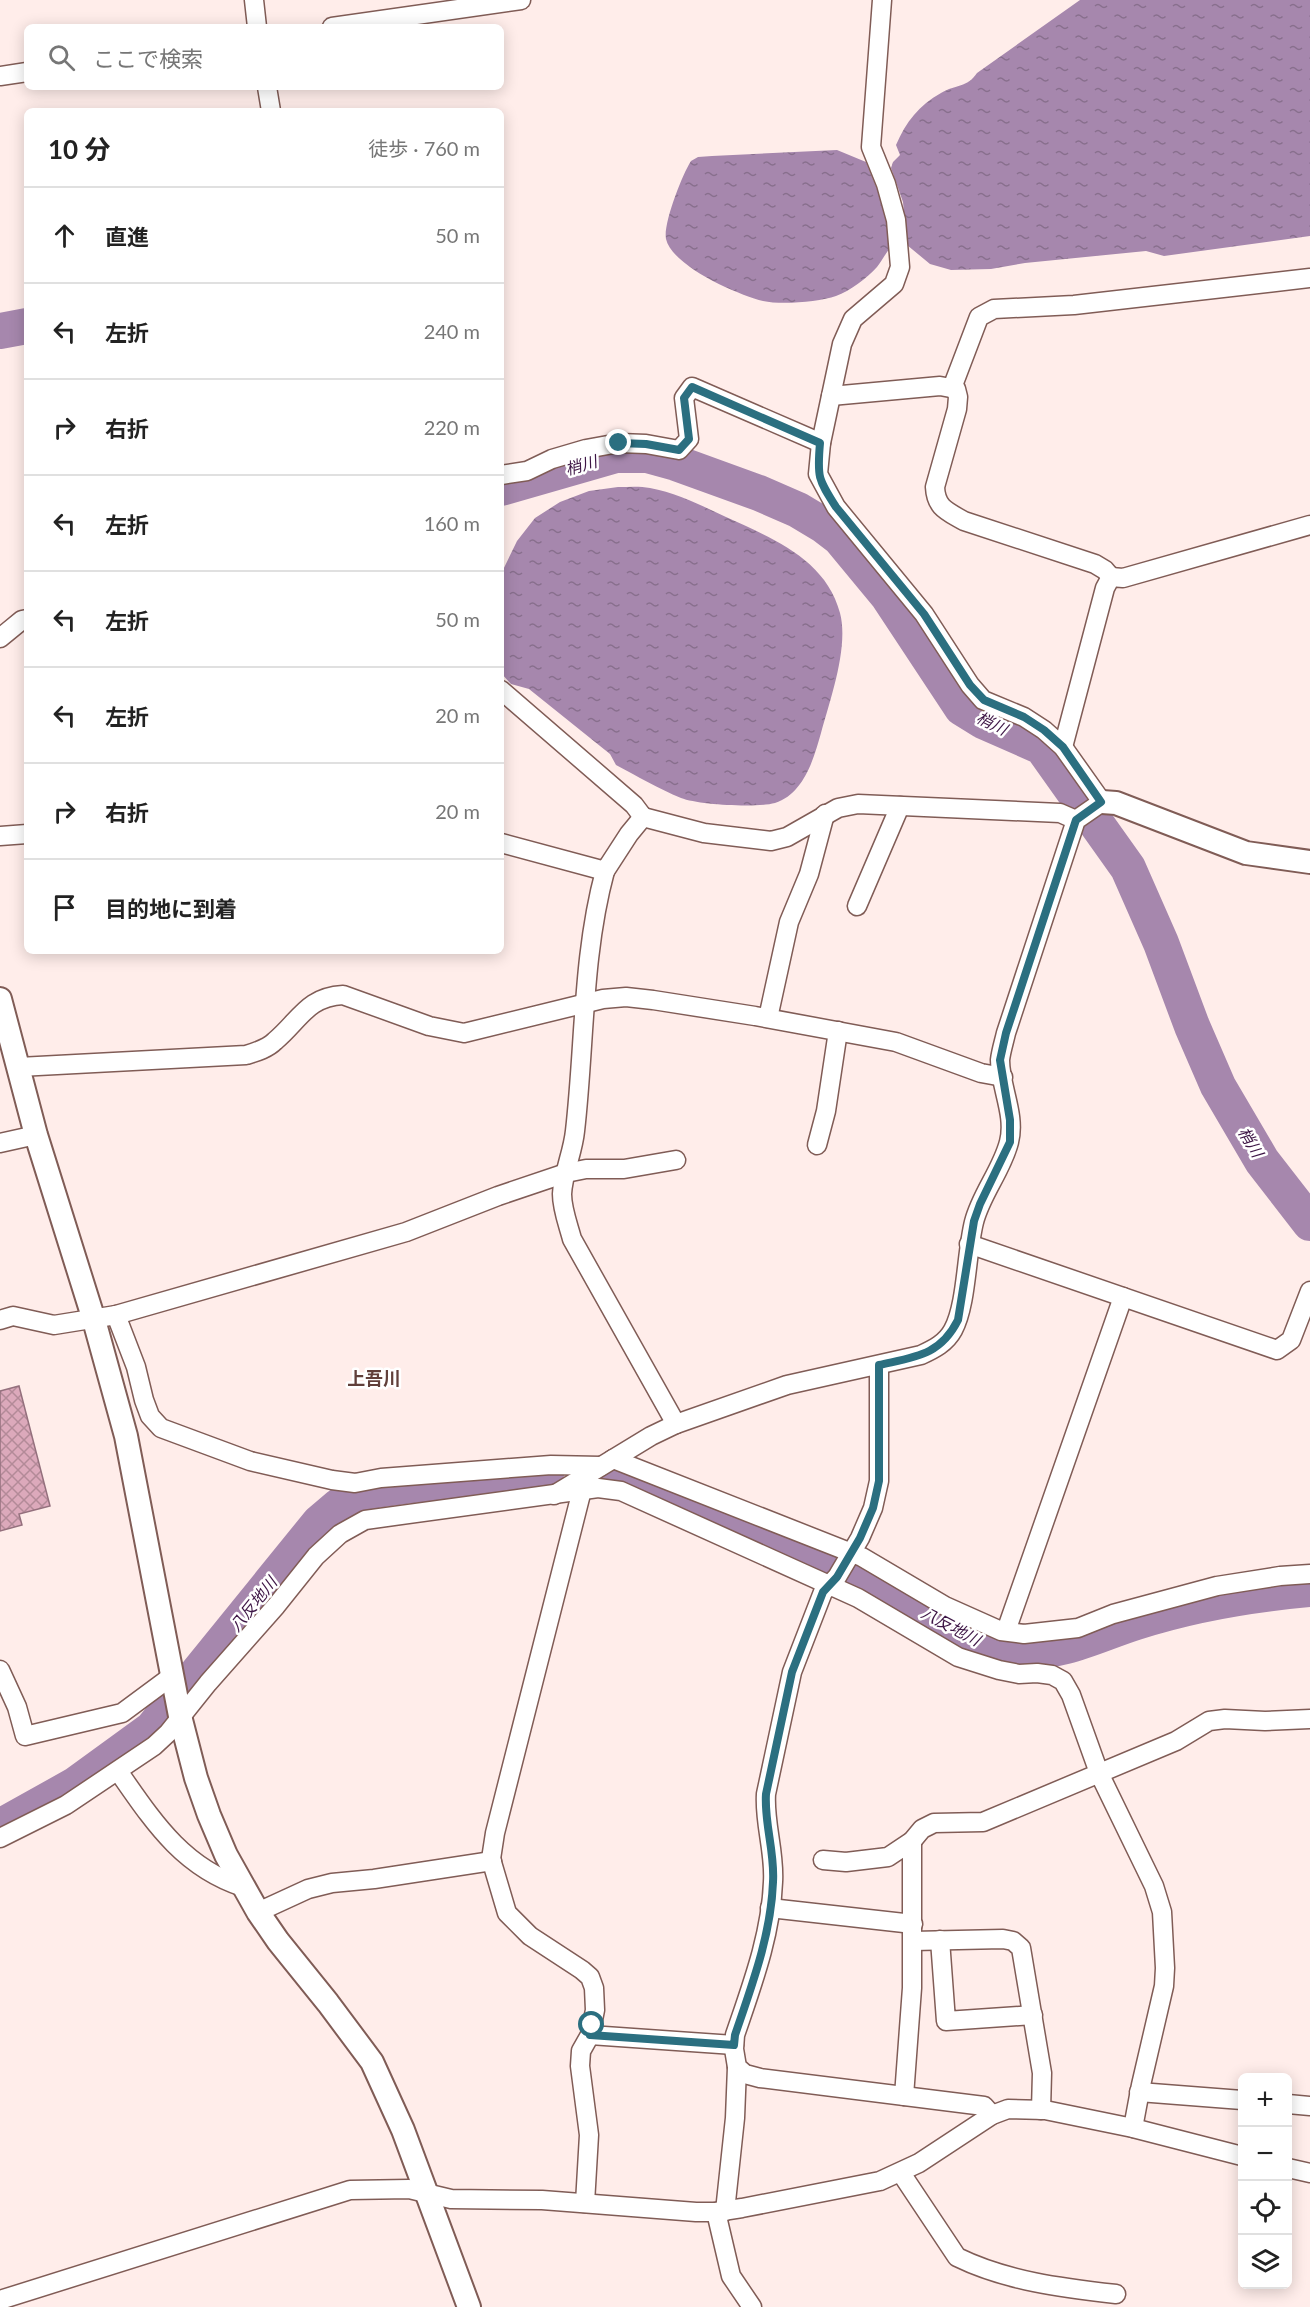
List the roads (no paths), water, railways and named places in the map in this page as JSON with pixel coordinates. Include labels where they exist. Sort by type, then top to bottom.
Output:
[{"type":"street","points":[[254,0],[257,24]]},
{"type":"street","points":[[353,24],[520,0]]},
{"type":"street","points":[[882,0],[871,147],[886,184],[896,220],[900,267],[894,284],[853,318],[842,344],[820,443],[818,474],[825,491],[836,507],[924,614],[970,685],[984,700],[1024,717],[1044,730],[1063,747],[1099,803]]},
{"type":"street","points":[[0,76],[24,72]]},
{"type":"street","points":[[268,90],[270,108]]},
{"type":"street","points":[[952,388],[979,317],[994,309],[1074,305],[1310,278]]},
{"type":"street","points":[[831,396],[940,386],[956,389],[957,409],[935,487],[936,499],[945,510],[964,521],[1095,564],[1111,577],[1123,578],[1310,525]]},
{"type":"street","points":[[504,475],[527,471],[552,459],[586,449],[619,443],[646,444],[679,450],[689,439],[684,398],[692,387],[820,443]]},
{"type":"street","points":[[1063,747],[1105,588],[1111,577]]},
{"type":"street","points":[[0,638],[24,620]]},
{"type":"street","points":[[504,693],[634,805],[643,817],[704,833],[771,841],[787,837],[838,808],[858,804],[1060,813],[1076,820]]},
{"type":"street","points":[[554,1495],[651,1436],[676,1424],[787,1385],[921,1355],[939,1347],[951,1333],[958,1320],[969,1244],[980,1204],[1010,1142],[1010,1120],[1000,1060],[1006,1033],[1076,820],[1099,803],[1116,803],[1246,853],[1310,862]]},
{"type":"street","points":[[857,906],[900,806]]},
{"type":"street","points":[[768,1018],[789,922],[809,874],[825,814]]},
{"type":"street","points":[[643,817],[628,834],[605,871],[598,897],[584,1004],[575,1132],[562,1192],[572,1239],[676,1424]]},
{"type":"street","points":[[0,836],[24,834]]},
{"type":"street","points":[[504,844],[605,871]]},
{"type":"street","points":[[19,1067],[246,1055],[275,1042],[314,1002],[329,996],[343,995],[429,1026],[464,1033],[584,1004],[626,998],[768,1018],[896,1042],[981,1073],[1003,1077]]},
{"type":"street","points":[[0,999],[36,1135],[94,1320],[126,1436],[180,1716],[196,1778],[209,1815],[226,1854],[258,1912],[372,2062],[403,2130],[469,2307]]},
{"type":"street","points":[[817,1145],[826,1111],[838,1031]]},
{"type":"street","points":[[0,1143],[36,1135]]},
{"type":"street","points":[[0,1320],[13,1317],[54,1325],[116,1315],[406,1232],[498,1196],[566,1173],[586,1169],[624,1169],[676,1160]]},
{"type":"street","points":[[969,1244],[1277,1350],[1291,1340],[1310,1291]]},
{"type":"street","points":[[1006,1631],[1123,1297]]},
{"type":"street","points":[[116,1315],[136,1367],[150,1416],[161,1428],[250,1461],[355,1483],[381,1478],[607,1462],[850,1552],[945,1606],[971,1619],[1006,1631],[1023,1634],[1078,1628],[1113,1614],[1217,1586],[1280,1576],[1310,1574]]},
{"type":"street","points":[[752,2307],[730,2276],[720,2212],[735,2118],[737,2067],[735,2035],[765,1945],[773,1881],[765,1812],[766,1794],[792,1672],[823,1592],[837,1577],[860,1538],[877,1497],[879,1365]]},
{"type":"street","points":[[0,1838],[66,1804],[154,1746],[168,1733],[316,1556],[340,1534],[365,1520],[598,1488],[621,1491],[858,1598],[958,1657],[999,1670],[1019,1674],[1052,1675],[1064,1681],[1099,1773],[1154,1886],[1162,1912],[1164,1986],[1139,2092],[1133,2128]]},
{"type":"street","points":[[582,1490],[495,1833],[492,1861],[505,1907],[515,1924],[582,1970],[590,1977],[594,1988],[595,2010],[590,2035],[581,2051],[580,2066],[589,2135],[585,2203]]},
{"type":"street","points":[[0,1670],[17,1707],[25,1736],[122,1713],[172,1676]]},
{"type":"street","points":[[823,1860],[846,1862],[888,1857],[912,1841],[922,1829],[934,1823],[983,1822],[1176,1741],[1209,1721],[1310,1719]]},
{"type":"street","points":[[118,1771],[142,1805],[177,1847],[221,1880],[243,1887]]},
{"type":"street","points":[[904,2096],[912,1988],[912,1841]]},
{"type":"street","points":[[258,1912],[308,1889],[332,1883],[492,1861]]},
{"type":"street","points":[[770,1908],[913,1932],[940,1940],[1013,1941],[1021,1948],[1024,1960],[1042,2073],[1041,2110]]},
{"type":"street","points":[[940,1940],[945,2021],[1033,2015]]},
{"type":"street","points":[[590,2035],[734,2045]]},
{"type":"street","points":[[737,2067],[745,2074],[760,2078],[984,2106],[992,2115]]},
{"type":"street","points":[[1139,2092],[1238,2100]]},
{"type":"street","points":[[1292,2104],[1310,2106]]},
{"type":"street","points":[[0,2300],[350,2190],[409,2189],[451,2199],[542,2200],[720,2212],[880,2181],[901,2173],[992,2115],[1008,2109],[1041,2110],[1133,2128],[1238,2155]]},
{"type":"street","points":[[1292,2169],[1310,2173]]},
{"type":"street","points":[[901,2173],[957,2257],[971,2264],[1051,2287],[1116,2294]]},
{"type":"water","points":[[1080,0],[1310,0],[1310,236],[1164,256],[1146,251],[1025,263],[991,269],[951,270],[930,264],[907,245],[903,202],[891,168],[900,155],[896,145],[904,129],[920,109],[933,98],[969,81]]},
{"type":"water","points":[[837,150],[866,162],[884,206],[890,248],[873,271],[847,291],[829,298],[810,301],[780,303],[763,301],[738,293],[707,278],[680,259],[671,249],[666,239],[667,222],[678,188],[691,161],[698,157]]},
{"type":"water","points":[[618,487],[646,487],[670,493],[699,504],[779,542],[810,564],[823,578],[833,594],[840,613],[842,641],[840,657],[811,764],[800,783],[785,798],[767,805],[728,805],[681,798],[616,765],[610,754],[529,689],[511,684],[504,676],[504,568],[517,541],[535,518],[560,502],[589,491]]},
{"type":"waterway","name":"梢川","points":[[0,331],[24,327]]},
{"type":"waterway","name":"梢川","points":[[504,487],[616,455],[647,455],[759,493],[798,510],[840,538],[888,596],[962,708],[983,721],[1042,747],[1128,868],[1161,943],[1192,1026],[1218,1086],[1262,1161],[1310,1223]]},
{"type":"waterway","name":"八反地川","points":[[612,1472],[713,1508],[812,1549],[860,1574],[962,1634],[1006,1650],[1037,1651],[1067,1646],[1136,1622],[1200,1605],[1310,1589]]},
{"type":"waterway","name":"八反地川","points":[[0,1827],[75,1785],[152,1729],[319,1523],[339,1506],[359,1495],[377,1490],[546,1475]]},
{"type":"district","name":"上吾川","points":[[374,1379]]}]
